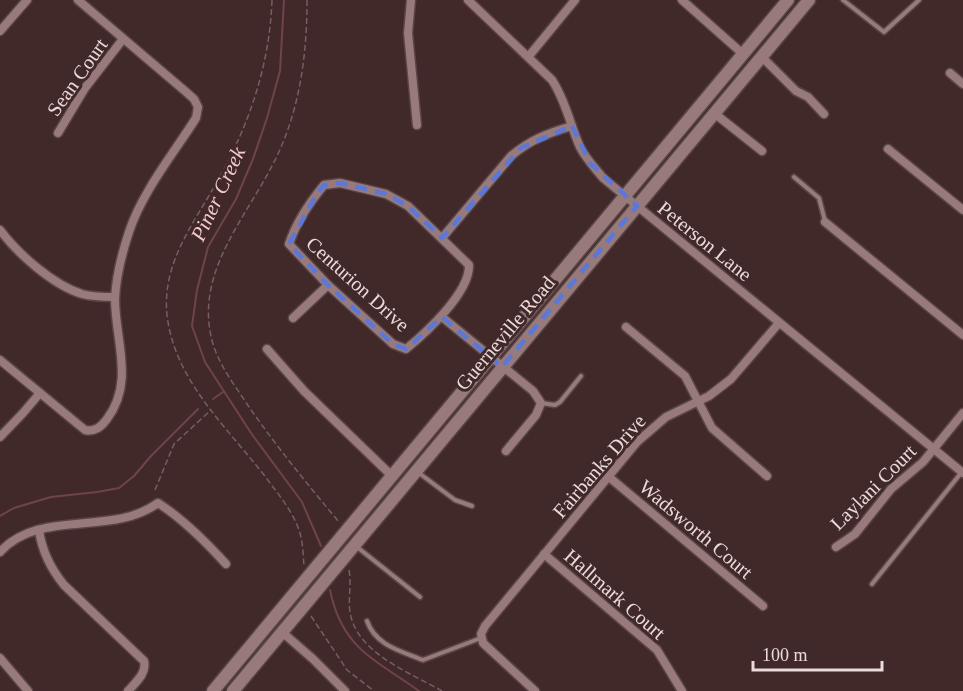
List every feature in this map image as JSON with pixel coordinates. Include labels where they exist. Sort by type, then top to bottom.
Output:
[{"type":"main road","name":"Guerneville Road","points":[[213,691],[788,0]]},
{"type":"main road","name":"Guerneville Road","points":[[233,691],[809,0]]},
{"type":"street","points":[[0,31],[27,0]]},
{"type":"street","points":[[0,360],[85,430],[92,431],[101,427],[117,402],[123,374],[115,297],[121,261],[130,230],[143,200],[196,118],[198,107],[194,99],[78,0]]},
{"type":"street","points":[[411,0],[408,33],[417,125]]},
{"type":"street","name":"Peterson Lane","points":[[469,0],[552,80],[561,94],[581,148],[603,178],[962,472]]},
{"type":"street","points":[[529,56],[575,0]]},
{"type":"street","points":[[682,0],[743,54]]},
{"type":"street","name":"Sean Court","points":[[58,133],[85,88],[123,39]]},
{"type":"street","points":[[762,57],[796,91],[808,97],[824,114]]},
{"type":"street","points":[[950,74],[963,84]]},
{"type":"street","points":[[714,113],[762,151]]},
{"type":"street","points":[[442,238],[516,152],[531,140],[572,126]]},
{"type":"street","points":[[888,149],[963,210]]},
{"type":"street","name":"Centurion Drive","points":[[340,183],[386,194],[408,206],[442,238],[469,265],[469,275],[442,316],[406,349],[393,344],[328,285],[289,244],[293,232],[324,185],[340,183]]},
{"type":"street","points":[[825,222],[963,335]]},
{"type":"street","points":[[0,230],[15,247],[59,283],[83,294],[115,297]]},
{"type":"street","points":[[293,318],[328,285]]},
{"type":"street","name":"Centurion Drive","points":[[442,316],[533,391],[541,403]]},
{"type":"street","name":"Fairbanks Drive","points":[[482,638],[481,634],[485,626],[649,430],[666,417],[714,393],[731,379],[779,323]]},
{"type":"street","points":[[626,327],[685,376],[712,428],[767,476]]},
{"type":"street","points":[[267,349],[304,392],[392,476]]},
{"type":"street","points":[[0,436],[39,393]]},
{"type":"street","points":[[506,451],[536,415],[541,403]]},
{"type":"street","name":"Laylani Court","points":[[836,547],[855,534],[891,489],[913,471],[963,413]]},
{"type":"street","name":"Wadsworth Court","points":[[609,477],[763,606]]},
{"type":"street","points":[[0,552],[16,538],[39,530],[135,517],[158,503],[226,564]]},
{"type":"street","points":[[39,530],[41,542],[53,572],[144,661],[146,665],[143,673],[128,691]]},
{"type":"street","name":"Hallmark Court","points":[[544,554],[657,650],[682,691]]},
{"type":"street","points":[[282,632],[345,691]]},
{"type":"street","points":[[482,638],[490,650],[535,691]]},
{"type":"street","points":[[0,657],[28,691]]},
{"type":"lane","points":[[843,0],[884,32],[919,0]]},
{"type":"lane","points":[[794,177],[819,198],[825,222]]},
{"type":"lane","points":[[541,403],[555,405],[560,402],[582,376]]},
{"type":"lane","points":[[416,470],[455,500],[472,506]]},
{"type":"lane","points":[[872,584],[962,472]]},
{"type":"lane","points":[[354,544],[420,597]]},
{"type":"lane","points":[[367,621],[370,630],[383,644],[423,660],[482,638]]},
{"type":"path","points":[[272,0],[267,50],[257,94],[227,165],[180,243],[168,289],[167,311],[172,340],[184,372],[211,410],[267,478],[289,510],[300,532],[304,570]]},
{"type":"path","points":[[307,0],[304,61],[291,119],[278,154],[215,269],[208,314],[214,345],[225,371],[266,431],[341,525]]},
{"type":"path","points":[[155,490],[174,444],[211,410]]},
{"type":"path","points":[[307,613],[316,621],[347,670],[374,691]]},
{"type":"highlighted area","points":[[572,126],[590,163],[637,206],[502,367],[442,317],[406,349],[393,344],[328,285],[289,244],[317,194],[324,185],[340,183],[386,194],[408,206],[442,238],[521,148]]},
{"type":"waterway","name":"Piner Creek","points":[[284,0],[280,71],[267,118],[236,199],[208,247],[197,290],[192,326],[205,362],[251,433],[302,502],[321,546]]},
{"type":"waterway","points":[[213,399],[223,392]]},
{"type":"waterway","points":[[0,516],[14,508],[51,497],[119,488],[134,476],[198,409]]},
{"type":"waterway","name":"Piner Creek","points":[[330,590],[335,610],[343,626],[362,651],[419,691]]}]
